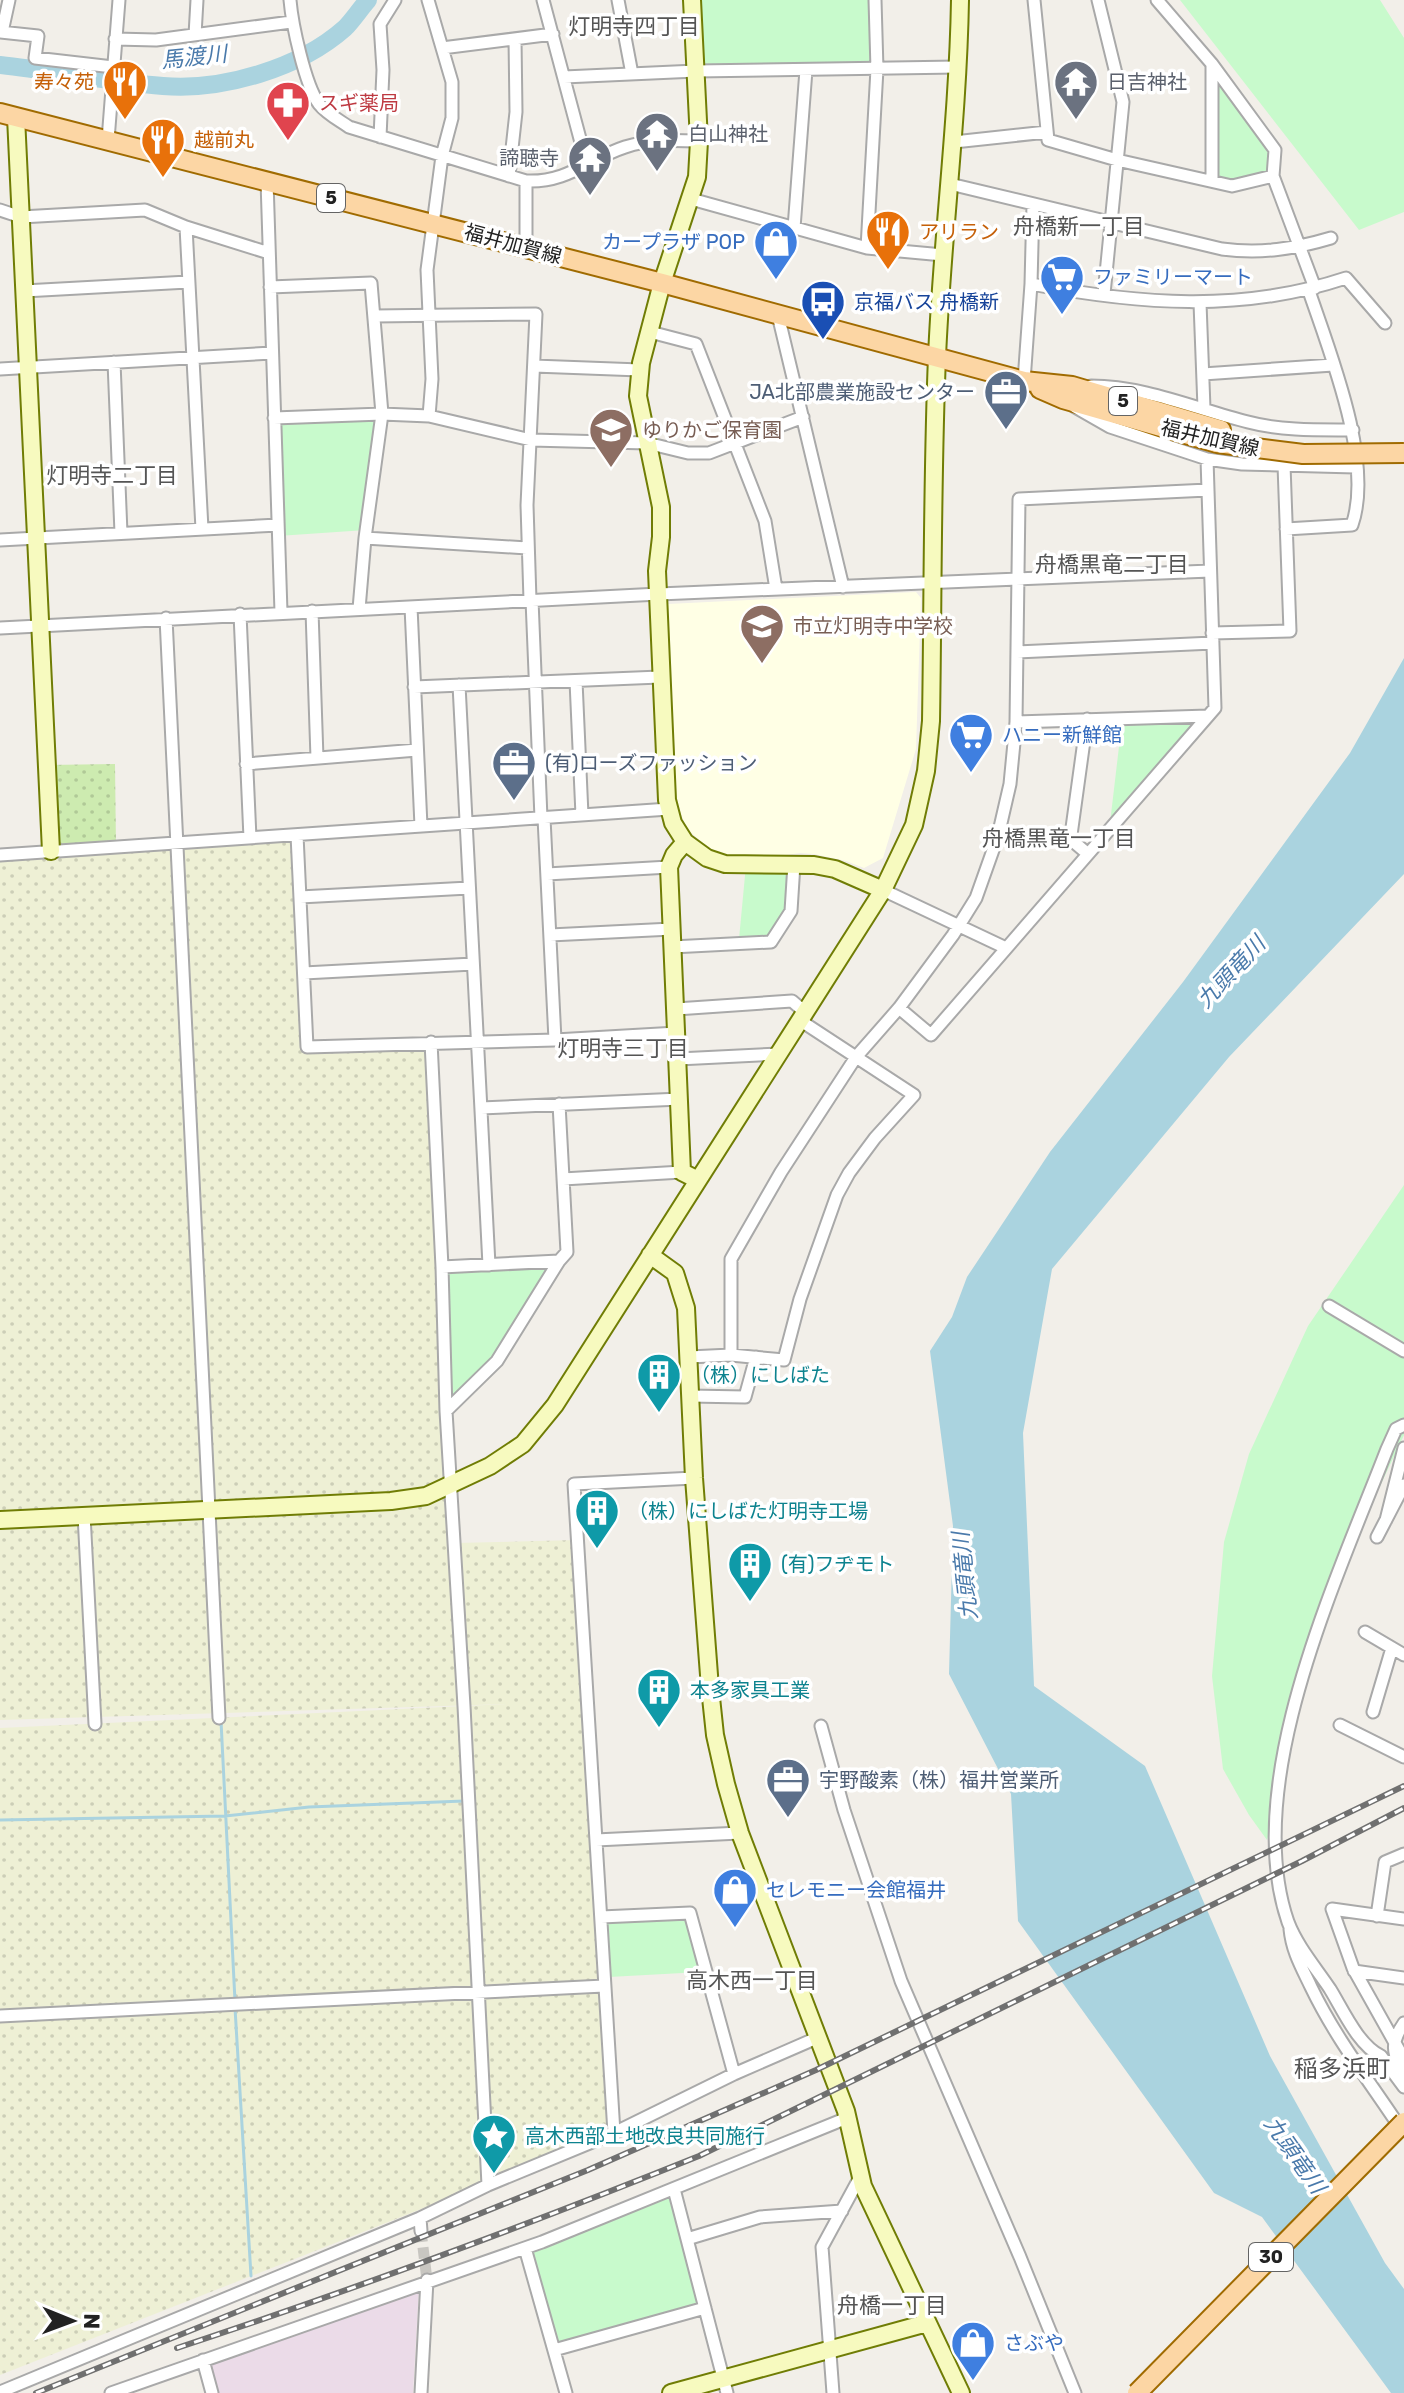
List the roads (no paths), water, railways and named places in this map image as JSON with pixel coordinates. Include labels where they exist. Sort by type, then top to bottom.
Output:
[{"type":"main road","name":"福井加賀線","points":[[8,115],[662,283],[1219,436],[1303,454],[1404,453]]},
{"type":"main road","name":"福井加賀線","points":[[1219,436],[1274,441],[1404,441]]},
{"type":"main road","name":"30","points":[[1137,2393],[1404,2122]]},
{"type":"street","points":[[9,0],[1,32],[38,36],[35,58],[113,67]]},
{"type":"street","points":[[108,140],[119,0]]},
{"type":"street","points":[[195,35],[197,0]]},
{"type":"street","points":[[290,0],[297,46],[316,99],[325,110],[349,127],[526,181],[547,182],[624,147],[662,139],[699,141]]},
{"type":"street","points":[[380,137],[383,70],[380,24],[395,0]]},
{"type":"street","points":[[428,0],[452,82],[452,118],[442,156],[427,270],[432,379],[429,416]]},
{"type":"street","points":[[543,0],[587,165]]},
{"type":"street","points":[[618,0],[632,74]]},
{"type":"street","points":[[692,0],[699,141],[697,177],[662,283],[640,370],[638,396],[661,507],[660,677],[669,809],[685,842],[707,858],[725,864],[794,864],[835,869],[1006,948]]},
{"type":"street","points":[[867,248],[877,69],[875,0]]},
{"type":"street","points":[[0,1520],[391,1501],[426,1496],[490,1466],[523,1444],[555,1405],[803,1017],[883,890],[914,825],[926,771],[931,721],[937,359],[954,142],[960,0]]},
{"type":"street","points":[[1034,0],[1048,140],[1117,160],[1232,186],[1273,176]]},
{"type":"street","points":[[1098,0],[1123,102],[1104,294]]},
{"type":"street","points":[[1157,0],[1212,64],[1275,150],[1273,176],[1299,248],[1353,430],[1358,507],[1352,525],[1286,529]]},
{"type":"street","points":[[115,39],[156,40],[291,22]]},
{"type":"street","points":[[442,48],[553,34]]},
{"type":"street","points":[[509,176],[516,112],[515,39]]},
{"type":"street","points":[[1212,64],[1212,181]]},
{"type":"street","points":[[564,77],[696,71],[957,67]]},
{"type":"street","points":[[794,228],[806,70]]},
{"type":"street","points":[[8,115],[21,217],[51,851]]},
{"type":"street","points":[[954,142],[1047,132]]},
{"type":"street","points":[[267,181],[281,612]]},
{"type":"street","points":[[526,181],[526,247]]},
{"type":"street","points":[[950,184],[1222,249],[1267,252],[1299,248],[1331,238]]},
{"type":"street","points":[[691,199],[867,248],[943,255]]},
{"type":"street","points":[[1024,381],[1033,204]]},
{"type":"street","points":[[0,210],[21,217],[145,210],[186,227],[269,253]]},
{"type":"street","points":[[186,227],[202,529]]},
{"type":"street","points":[[1031,284],[1157,303],[1200,303],[1312,290],[1346,278],[1385,323]]},
{"type":"street","points":[[24,291],[188,282]]},
{"type":"street","points":[[270,287],[371,283],[382,414],[359,609]]},
{"type":"street","points":[[1200,303],[1204,408]]},
{"type":"street","points":[[375,316],[536,314],[527,548],[555,1040]]},
{"type":"street","points":[[778,315],[843,587]]},
{"type":"street","points":[[650,332],[696,344],[765,521],[776,589]]},
{"type":"street","points":[[0,369],[272,353]]},
{"type":"street","points":[[114,362],[121,533]]},
{"type":"street","points":[[1203,374],[1333,365]]},
{"type":"street","points":[[534,366],[640,370]]},
{"type":"street","points":[[1068,393],[1113,386],[1249,422],[1297,429],[1353,430]]},
{"type":"street","points":[[1068,393],[1089,418],[1207,459],[1355,467]]},
{"type":"street","points":[[274,418],[382,414],[429,416],[531,440],[647,443],[688,453],[709,453],[803,417]]},
{"type":"street","points":[[899,1008],[931,1035],[1215,708],[1207,459]]},
{"type":"street","points":[[1017,652],[1290,631],[1284,465]]},
{"type":"street","points":[[731,1355],[731,1259],[781,1172],[856,1057],[899,1008],[976,898],[998,836],[1010,784],[1016,722],[1019,499],[1208,490]]},
{"type":"street","points":[[0,540],[278,525]]},
{"type":"street","points":[[365,538],[527,548]]},
{"type":"street","points":[[0,628],[531,600],[1210,571]]},
{"type":"street","points":[[411,607],[421,826]]},
{"type":"street","points":[[312,611],[317,758]]},
{"type":"street","points":[[240,614],[250,838]]},
{"type":"street","points":[[166,618],[219,1718]]},
{"type":"street","points":[[414,687],[660,677]]},
{"type":"street","points":[[576,681],[582,815]]},
{"type":"street","points":[[459,685],[489,1265]]},
{"type":"street","points":[[1016,722],[1208,716]]},
{"type":"street","points":[[1087,719],[1071,835],[1088,854]]},
{"type":"street","points":[[246,764],[417,750]]},
{"type":"street","points":[[0,855],[669,809]]},
{"type":"street","points":[[297,835],[307,1047],[677,1033]]},
{"type":"street","points":[[682,1172],[669,867],[685,842]]},
{"type":"street","points":[[550,935],[771,942],[791,911],[794,864]]},
{"type":"street","points":[[547,874],[669,867]]},
{"type":"street","points":[[300,897],[469,888]]},
{"type":"street","points":[[304,973],[473,964]]},
{"type":"street","points":[[676,1009],[792,1001],[803,1017],[914,1095],[875,1138],[837,1195],[800,1299],[784,1360],[731,1355],[689,1357]]},
{"type":"street","points":[[431,1042],[446,1411],[488,2185]]},
{"type":"street","points":[[678,1059],[779,1054]]},
{"type":"street","points":[[481,1108],[680,1099]]},
{"type":"street","points":[[446,1411],[497,1361],[567,1252],[559,1104]]},
{"type":"street","points":[[563,1179],[682,1172],[698,1180]]},
{"type":"street","points":[[650,1255],[675,1273],[686,1308],[694,1478],[715,1735],[726,1784],[740,1833],[847,2118],[860,2177],[875,2215],[961,2393]]},
{"type":"street","points":[[442,1267],[559,1261]]},
{"type":"street","points":[[1329,1306],[1404,1351]]},
{"type":"street","points":[[690,1396],[745,1397],[756,1357]]},
{"type":"street","points":[[1404,1425],[1396,1429],[1387,1449],[1328,1600],[1304,1673],[1277,1798],[1276,1839],[1282,1897],[1292,1948],[1321,2009],[1349,2056],[1404,2133]]},
{"type":"street","points":[[1386,1520],[1404,1448]]},
{"type":"street","points":[[614,2133],[574,1484],[694,1478]]},
{"type":"street","points":[[1377,1537],[1404,1485]]},
{"type":"street","points":[[84,1515],[95,1724]]},
{"type":"street","points":[[1365,1632],[1404,1655]]},
{"type":"street","points":[[1373,1712],[1392,1648]]},
{"type":"street","points":[[1340,1725],[1404,1757]]},
{"type":"street","points":[[821,1726],[844,1810],[901,1981],[1075,2393]]},
{"type":"street","points":[[596,1840],[740,1833]]},
{"type":"street","points":[[1377,1916],[1385,1862],[1404,1854]]},
{"type":"street","points":[[1404,1919],[1332,1909],[1354,1971],[1404,2059]]},
{"type":"street","points":[[601,1917],[690,1913],[734,2074]]},
{"type":"street","points":[[1289,1924],[1356,2031],[1381,2056],[1404,2087]]},
{"type":"street","points":[[1354,1971],[1404,1978]]},
{"type":"street","points":[[0,2016],[604,1986]]},
{"type":"street","points":[[1404,2023],[1393,2042],[1404,2080]]},
{"type":"street","points":[[0,2392],[420,2218],[488,2185],[614,2133],[734,2074],[819,2037]]},
{"type":"street","points":[[111,2393],[525,2248],[847,2118]]},
{"type":"street","points":[[833,2393],[822,2247],[860,2177]]},
{"type":"street","points":[[674,2189],[725,2386]]},
{"type":"street","points":[[687,2239],[760,2217],[842,2211]]},
{"type":"street","points":[[420,2218],[421,2231]]},
{"type":"street","points":[[525,2248],[566,2393]]},
{"type":"street","points":[[421,2393],[427,2280]]},
{"type":"street","points":[[554,2350],[705,2308]]},
{"type":"street","points":[[671,2393],[725,2386],[829,2351],[927,2323]]},
{"type":"street","points":[[203,2360],[212,2393]]},
{"type":"water","name":"九頭竜川","points":[[1404,658],[1404,874],[1229,1057],[1052,1269],[1023,1433],[1034,1686],[1145,1766],[1270,2056],[1385,2263],[1404,2289],[1404,2393],[1391,2393],[1262,2217],[1214,2193],[1018,1921],[1011,1794],[949,1674],[953,1526],[930,1351],[952,1317],[967,1277],[1050,1152],[1183,982],[1350,753]]},
{"type":"waterway","name":"馬渡川","points":[[0,65],[163,86],[210,85],[260,74],[306,55],[345,28],[368,0]]},
{"type":"waterway","points":[[200,1213],[213,1481]]},
{"type":"waterway","points":[[221,1721],[235,2001]]},
{"type":"waterway","points":[[0,1820],[225,1816],[309,1807],[464,1801]]},
{"type":"waterway","points":[[235,2008],[251,2276]]},
{"type":"tunnel","points":[[421,2231],[427,2280]]},
{"type":"railway","points":[[36,2393],[588,2170],[816,2070],[1404,1786]]},
{"type":"railway","points":[[177,2348],[440,2256],[699,2156],[1404,1808]]},
{"type":"place","name":"寿々苑","points":[[125,121]]},
{"type":"place","name":"日吉神社","points":[[1076,121]]},
{"type":"place","name":"スギ薬局","points":[[288,142]]},
{"type":"place","name":"白山神社","points":[[657,173]]},
{"type":"place","name":"越前丸","points":[[163,179]]},
{"type":"place","name":"諦聴寺","points":[[590,197]]},
{"type":"place","name":"アリラン","points":[[888,271]]},
{"type":"place","name":"カープラザ POP","points":[[776,281]]},
{"type":"place","name":"ファミリーマート","points":[[1062,316]]},
{"type":"place","name":"京福バス 舟橋新","points":[[823,341]]},
{"type":"place","name":"JA北部農業施設センター","points":[[1006,431]]},
{"type":"place","name":"ゆりかご保育園","points":[[611,469]]},
{"type":"place","name":"市立灯明寺中学校","points":[[762,665]]},
{"type":"place","name":"ハニー新鮮館","points":[[971,774]]},
{"type":"place","name":"(有)ローズファッション","points":[[514,802]]},
{"type":"place","name":"（株）にしばた","points":[[659,1414]]},
{"type":"place","name":"（株）にしばた灯明寺工場","points":[[597,1550]]},
{"type":"place","name":"(有)フヂモト","points":[[750,1603]]},
{"type":"place","name":"本多家具工業","points":[[659,1729]]},
{"type":"place","name":"宇野酸素（株）福井営業所","points":[[788,1819]]},
{"type":"place","name":"セレモニー会館福井","points":[[735,1929]]},
{"type":"place","name":"高木西部土地改良共同施行","points":[[494,2175]]},
{"type":"place","name":"さぶや","points":[[973,2382]]},
{"type":"district","name":"灯明寺四丁目","points":[[634,26]]},
{"type":"district","name":"舟橋新一丁目","points":[[1079,226]]},
{"type":"district","name":"灯明寺二丁目","points":[[112,475]]},
{"type":"district","name":"舟橋黒竜二丁目","points":[[1112,564]]},
{"type":"district","name":"舟橋黒竜一丁目","points":[[1059,838]]},
{"type":"district","name":"灯明寺三丁目","points":[[623,1048]]},
{"type":"district","name":"高木西一丁目","points":[[752,1980]]},
{"type":"district","name":"稲多浜町","points":[[1342,2069]]},
{"type":"district","name":"舟橋一丁目","points":[[892,2305]]}]
